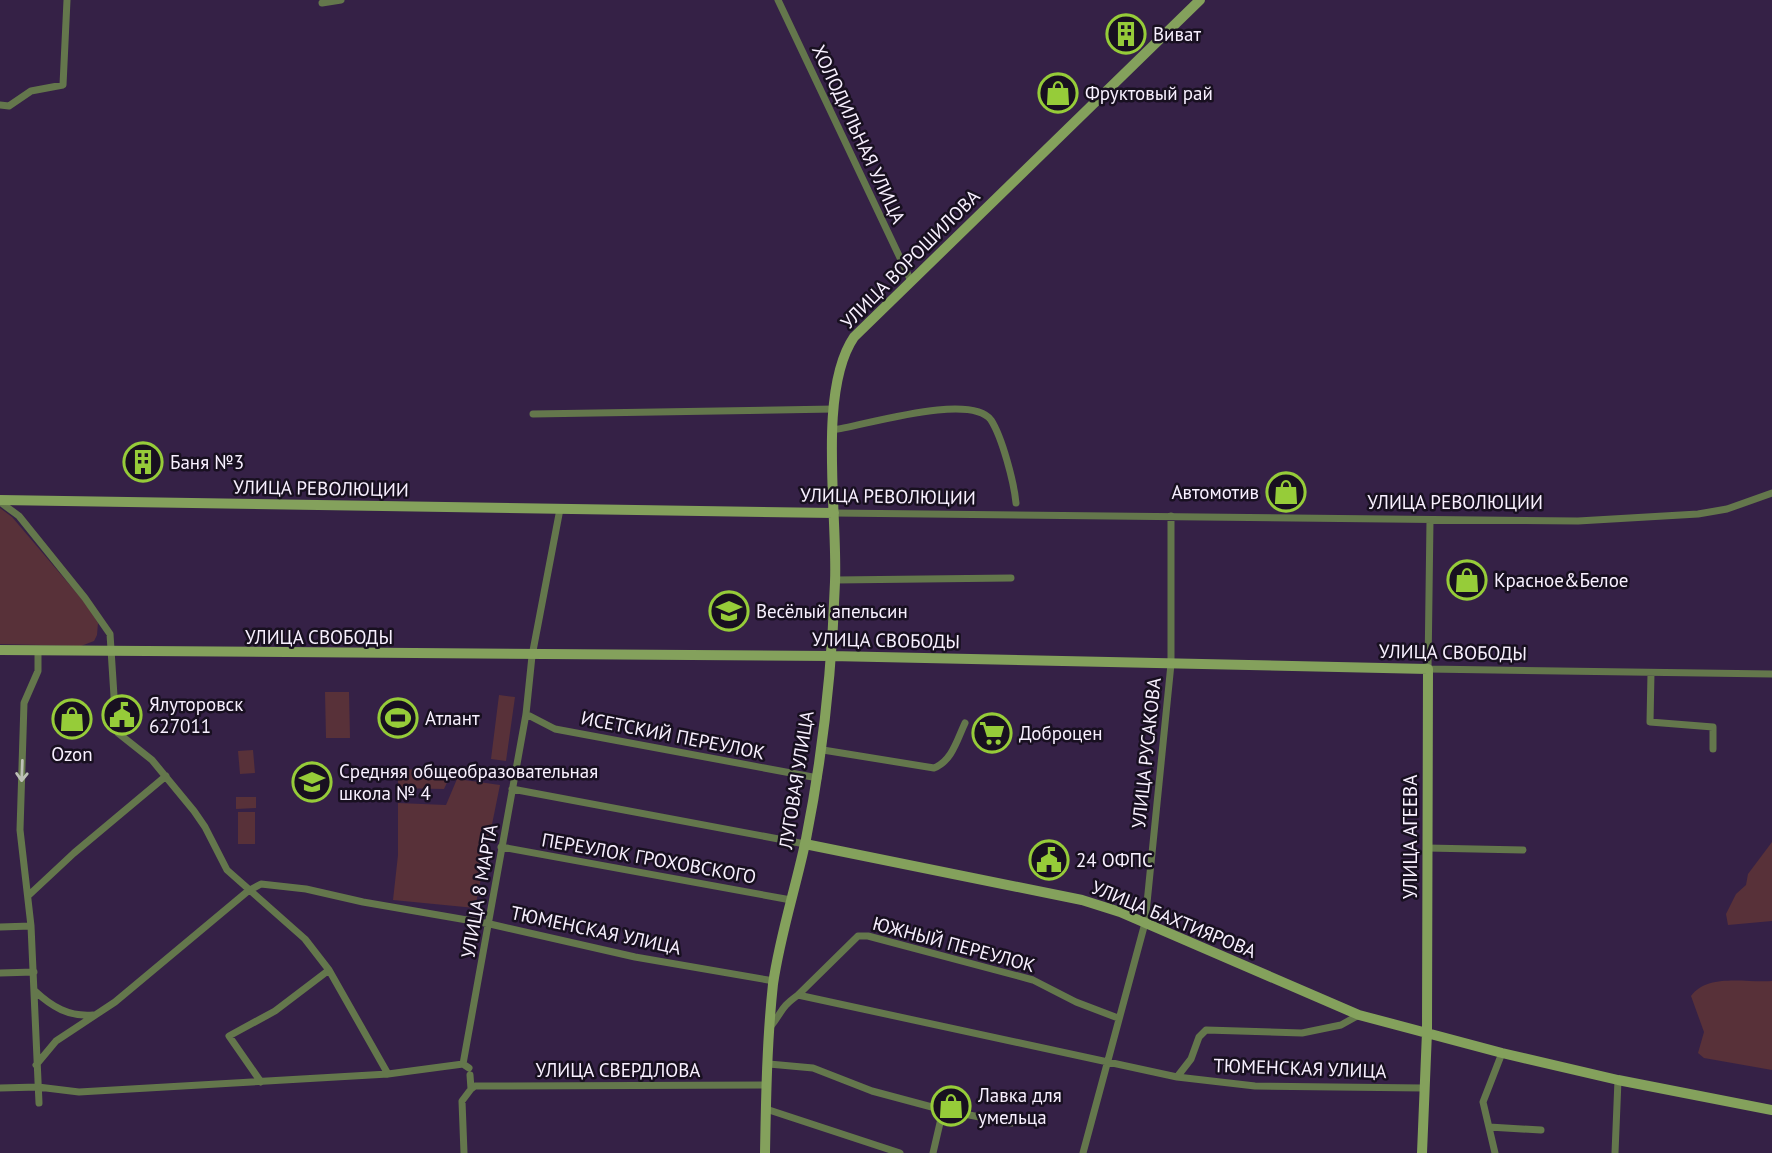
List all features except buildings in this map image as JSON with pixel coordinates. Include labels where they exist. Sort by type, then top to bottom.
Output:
[{"type":"main road","name":"УЛИЦА ВОРОШИЛОВА","points":[[834,409],[838,369],[844,351],[854,337],[1199,0]]},
{"type":"main road","name":"ЛУГОВАЯ УЛИЦА","points":[[765,1153],[766,1085],[774,981],[818,778],[831,656],[835,580],[834,409]]},
{"type":"main road","name":"УЛИЦА РЕВОЛЮЦИИ","points":[[0,501],[834,513]]},
{"type":"main road","name":"УЛИЦА СВОБОДЫ","points":[[0,650],[532,656],[831,656],[1428,669]]},
{"type":"main road","name":"УЛИЦА АГЕЕВА","points":[[1422,1153],[1427,1032],[1428,669]]},
{"type":"main road","name":"УЛИЦА БАХТИЯРОВА","points":[[805,844],[1082,900],[1120,912],[1359,1016],[1502,1054],[1772,1110]]},
{"type":"street","points":[[0,105],[9,106],[31,91],[63,85],[67,0]]},
{"type":"street","points":[[322,4],[341,0]]},
{"type":"street","name":"ХОЛОДИЛЬНАЯ УЛИЦА","points":[[778,0],[911,281]]},
{"type":"street","points":[[533,414],[834,409]]},
{"type":"street","points":[[833,430],[908,413],[962,409],[978,412],[990,419],[1005,456],[1016,503]]},
{"type":"street","name":"УЛИЦА РЕВОЛЮЦИИ","points":[[834,513],[1578,521],[1684,515],[1727,509],[1772,493]]},
{"type":"street","points":[[0,501],[19,516],[85,598],[110,634],[118,733],[152,760],[166,776],[205,827],[227,870],[305,939],[329,970],[388,1074]]},
{"type":"street","name":"УЛИЦА 8 МАРТА","points":[[464,1153],[462,1101],[471,1089],[467,1069],[501,848],[526,714],[532,656],[560,509]]},
{"type":"street","name":"УЛИЦА РУСАКОВА","points":[[1083,1153],[1144,923],[1171,664],[1171,516]]},
{"type":"street","name":"УЛИЦА АГЕЕВА","points":[[1428,669],[1430,520]]},
{"type":"street","points":[[835,580],[1011,579]]},
{"type":"street","points":[[38,651],[38,671],[24,703],[20,830],[29,895],[36,991],[39,1103]]},
{"type":"street","name":"УЛИЦА СВОБОДЫ","points":[[1428,669],[1772,674]]},
{"type":"street","points":[[1651,673],[1650,722],[1713,727],[1713,749]]},
{"type":"street","name":"ИСЕТСКИЙ ПЕРЕУЛОК","points":[[526,714],[555,729],[818,778]]},
{"type":"street","points":[[822,750],[934,768],[942,765],[948,758],[965,723]]},
{"type":"street","points":[[29,895],[74,853],[166,776]]},
{"type":"street","name":"УЛИЦА БАХТИЯРОВА","points":[[512,789],[805,844]]},
{"type":"street","name":"ПЕРЕУЛОК ГРОХОВСКОГО","points":[[501,848],[791,900]]},
{"type":"street","points":[[1427,848],[1523,850]]},
{"type":"street","name":"ТЮМЕНСКАЯ УЛИЦА","points":[[248,891],[261,884],[306,889],[363,902],[490,924],[635,957],[774,981]]},
{"type":"street","points":[[36,1065],[56,1041],[115,1002],[248,891]]},
{"type":"street","points":[[0,927],[31,926]]},
{"type":"street","name":"ЮЖНЫЙ ПЕРЕУЛОК","points":[[798,995],[858,936],[868,936],[1033,980],[1076,1002],[1118,1018]]},
{"type":"street","points":[[261,1082],[229,1036],[275,1011],[329,970]]},
{"type":"street","points":[[0,973],[34,972]]},
{"type":"street","points":[[36,991],[49,1004],[66,1012],[94,1015]]},
{"type":"street","points":[[770,1028],[778,1018],[781,1008],[798,995]]},
{"type":"street","name":"ТЮМЕНСКАЯ УЛИЦА","points":[[798,995],[1177,1077],[1255,1086],[1423,1087]]},
{"type":"street","name":"ТЮМЕНСКАЯ УЛИЦА","points":[[1177,1077],[1191,1059],[1199,1037],[1206,1030],[1302,1033],[1341,1025],[1359,1016]]},
{"type":"street","points":[[1495,1153],[1483,1102],[1502,1054]]},
{"type":"street","points":[[769,1064],[813,1068],[872,1091],[943,1110],[1011,1122]]},
{"type":"street","points":[[0,1088],[38,1087],[79,1092],[467,1069]]},
{"type":"street","points":[[1615,1153],[1618,1080]]},
{"type":"street","name":"УЛИЦА СВЕРДЛОВА","points":[[471,1089],[475,1086],[766,1085]]},
{"type":"street","points":[[766,1109],[900,1153]]},
{"type":"street","points":[[933,1153],[943,1110]]},
{"type":"street","points":[[1489,1127],[1541,1130]]},
{"type":"shaded area","points":[[0,508],[12,517],[86,604],[98,623],[94,641],[81,646],[0,644]]},
{"type":"shaded area","points":[[325,692],[349,692],[350,738],[326,738]]},
{"type":"shaded area","points":[[499,695],[515,697],[506,761],[491,759]]},
{"type":"shaded area","points":[[253,750],[255,773],[240,774],[238,751]]},
{"type":"shaded area","points":[[398,768],[451,774],[444,789],[398,788]]},
{"type":"shaded area","points":[[457,779],[500,785],[475,908],[393,900],[398,855],[398,803],[446,805]]},
{"type":"shaded area","points":[[236,797],[256,797],[256,808],[236,809]]},
{"type":"shaded area","points":[[238,812],[255,812],[255,844],[238,844]]},
{"type":"shaded area","points":[[1772,842],[1772,921],[1728,925],[1726,914],[1736,894],[1746,885],[1748,874]]},
{"type":"shaded area","points":[[1772,981],[1772,1070],[1704,1058],[1698,1053],[1704,1032],[1691,996],[1698,989],[1717,982]]},
{"type":"place","name":"Виват","points":[[1126,34]]},
{"type":"place","name":"Фруктовый рай","points":[[1058,93]]},
{"type":"place","name":"Баня №3","points":[[143,462]]},
{"type":"place","name":"Автомотив","points":[[1286,492]]},
{"type":"place","name":"Красное&Белое","points":[[1467,580]]},
{"type":"place","name":"Весёлый апельсин","points":[[729,611]]},
{"type":"place","name":"Ялуторовск 627011","points":[[122,715]]},
{"type":"place","name":"Атлант","points":[[398,718]]},
{"type":"place","name":"Ozon","points":[[72,719]]},
{"type":"place","name":"Доброцен","points":[[992,733]]},
{"type":"place","name":"Средняя общеобразовательная школа № 4","points":[[312,782]]},
{"type":"place","name":"24 ОФПС","points":[[1049,860]]},
{"type":"place","name":"Лавка для умельца","points":[[951,1106]]}]
